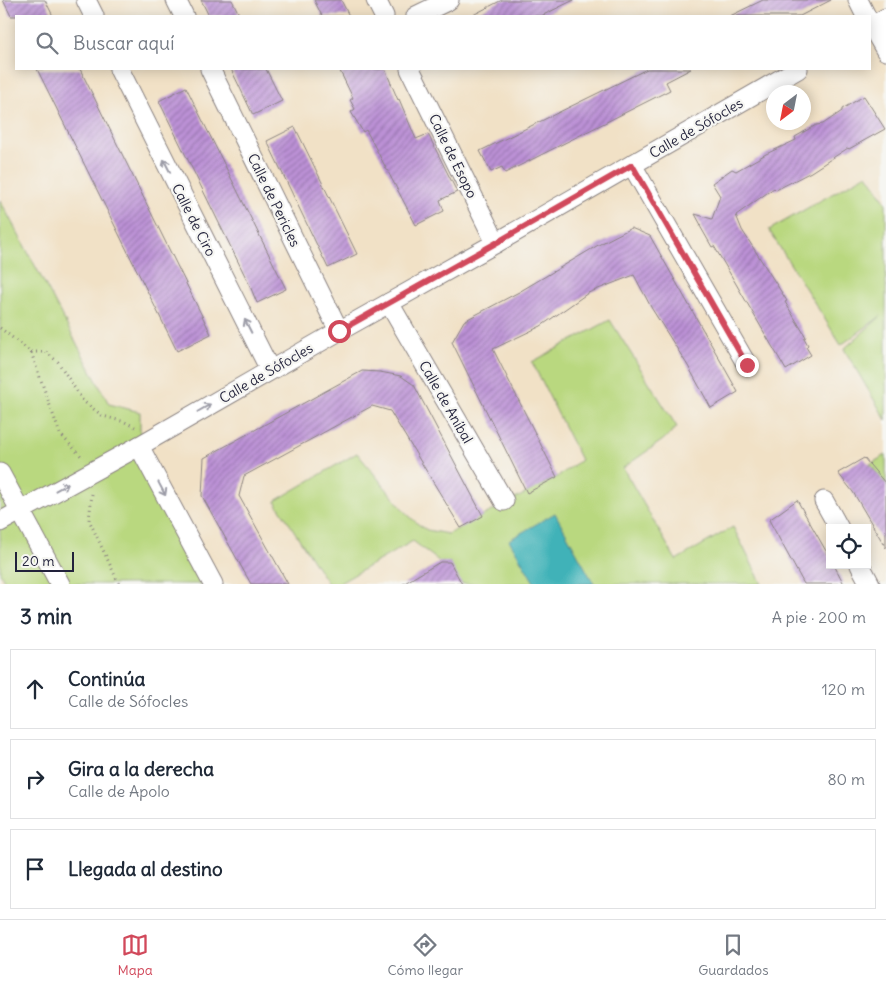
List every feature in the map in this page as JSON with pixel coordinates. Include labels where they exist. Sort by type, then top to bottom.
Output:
[{"type":"street","points":[[86,0],[94,15]]},
{"type":"street","points":[[176,0],[184,15]]},
{"type":"street","points":[[376,0],[384,15]]},
{"type":"street","points":[[418,15],[449,0]]},
{"type":"street","points":[[858,0],[868,15]]},
{"type":"street","points":[[873,22],[886,51]]},
{"type":"street","name":"Calle de Ciro","points":[[120,70],[270,370]]},
{"type":"street","name":"Calle de Pericles","points":[[210,70],[339,331]]},
{"type":"street","name":"Calle de Esopo","points":[[410,70],[496,243]]},
{"type":"street","name":"Calle de Sófocles","points":[[0,522],[142,445],[796,70]]},
{"type":"street","points":[[632,165],[747,365]]},
{"type":"street","name":"Calle de Aníbal","points":[[390,303],[504,501]]},
{"type":"street","points":[[142,445],[213,584]]},
{"type":"street","points":[[0,473],[60,584]]},
{"type":"street","points":[[824,501],[837,524]]},
{"type":"street","points":[[862,569],[870,584]]},
{"type":"path","points":[[0,328],[31,352],[60,434],[94,470],[89,520],[119,584]]},
{"type":"path","points":[[31,352],[46,352],[58,362],[83,401],[103,416],[138,428],[142,445]]},
{"type":"green space","points":[[867,174],[886,202],[886,420],[844,349],[881,316],[841,345],[769,230]]},
{"type":"green space","points":[[0,200],[109,404],[140,412],[140,467],[202,584],[6,584],[0,573]]},
{"type":"green space","points":[[610,320],[677,427],[663,440],[623,468],[676,560],[733,527],[762,584],[462,584],[440,562],[413,541],[338,584],[328,584],[275,501],[357,453],[406,513],[418,524],[427,530],[448,534],[557,477],[581,460],[532,362]]},
{"type":"green space","points":[[886,455],[886,485],[870,464]]},
{"type":"water","points":[[555,513],[594,584],[535,584],[509,540]]},
{"type":"building","points":[[3,0],[45,0],[52,15],[15,15],[11,16]]},
{"type":"building","points":[[201,0],[232,0],[240,15],[208,15]]},
{"type":"building","points":[[314,0],[341,0],[348,15],[322,15]]},
{"type":"building","points":[[502,0],[574,0],[543,15],[473,15]]},
{"type":"building","points":[[763,0],[831,0],[802,15],[732,15]]},
{"type":"building","points":[[37,70],[80,70],[211,334],[177,351]]},
{"type":"building","points":[[231,70],[266,70],[282,101],[253,115]]},
{"type":"building","points":[[339,70],[385,70],[416,139],[428,134],[457,192],[440,200],[444,211],[416,225],[366,130],[363,132],[351,112],[355,109],[350,100],[353,98]]},
{"type":"building","points":[[645,70],[689,70],[666,82],[670,90],[505,173],[502,167],[491,172],[480,151]]},
{"type":"building","points":[[186,87],[286,289],[257,303],[159,101]]},
{"type":"building","points":[[864,96],[885,129],[848,148],[811,172],[776,190],[774,188],[736,215],[742,230],[787,301],[785,302],[806,337],[804,338],[808,345],[806,347],[811,355],[786,370],[714,246],[712,247],[695,214],[712,219],[720,196],[712,183],[732,169],[736,171],[796,140],[795,137],[807,130],[811,130],[811,128],[816,125],[823,124],[842,111],[842,109]]},
{"type":"building","points":[[295,127],[357,254],[328,268],[267,141]]},
{"type":"building","points":[[631,228],[650,236],[738,392],[711,408],[634,275],[588,293],[541,326],[493,349],[557,477],[527,493],[452,342],[464,321]]},
{"type":"building","points":[[362,371],[401,376],[414,385],[483,516],[461,528],[390,411],[372,406],[244,476],[239,496],[288,584],[251,584],[202,496],[204,458]]},
{"type":"building","points":[[864,458],[886,484],[886,548],[853,492],[838,473]]},
{"type":"building","points":[[797,500],[826,551],[826,569],[836,569],[844,584],[804,584],[769,520]]},
{"type":"building","points":[[440,562],[450,562],[462,584],[403,584]]},
{"type":"route","points":[[339,331],[632,165],[747,365]]}]
